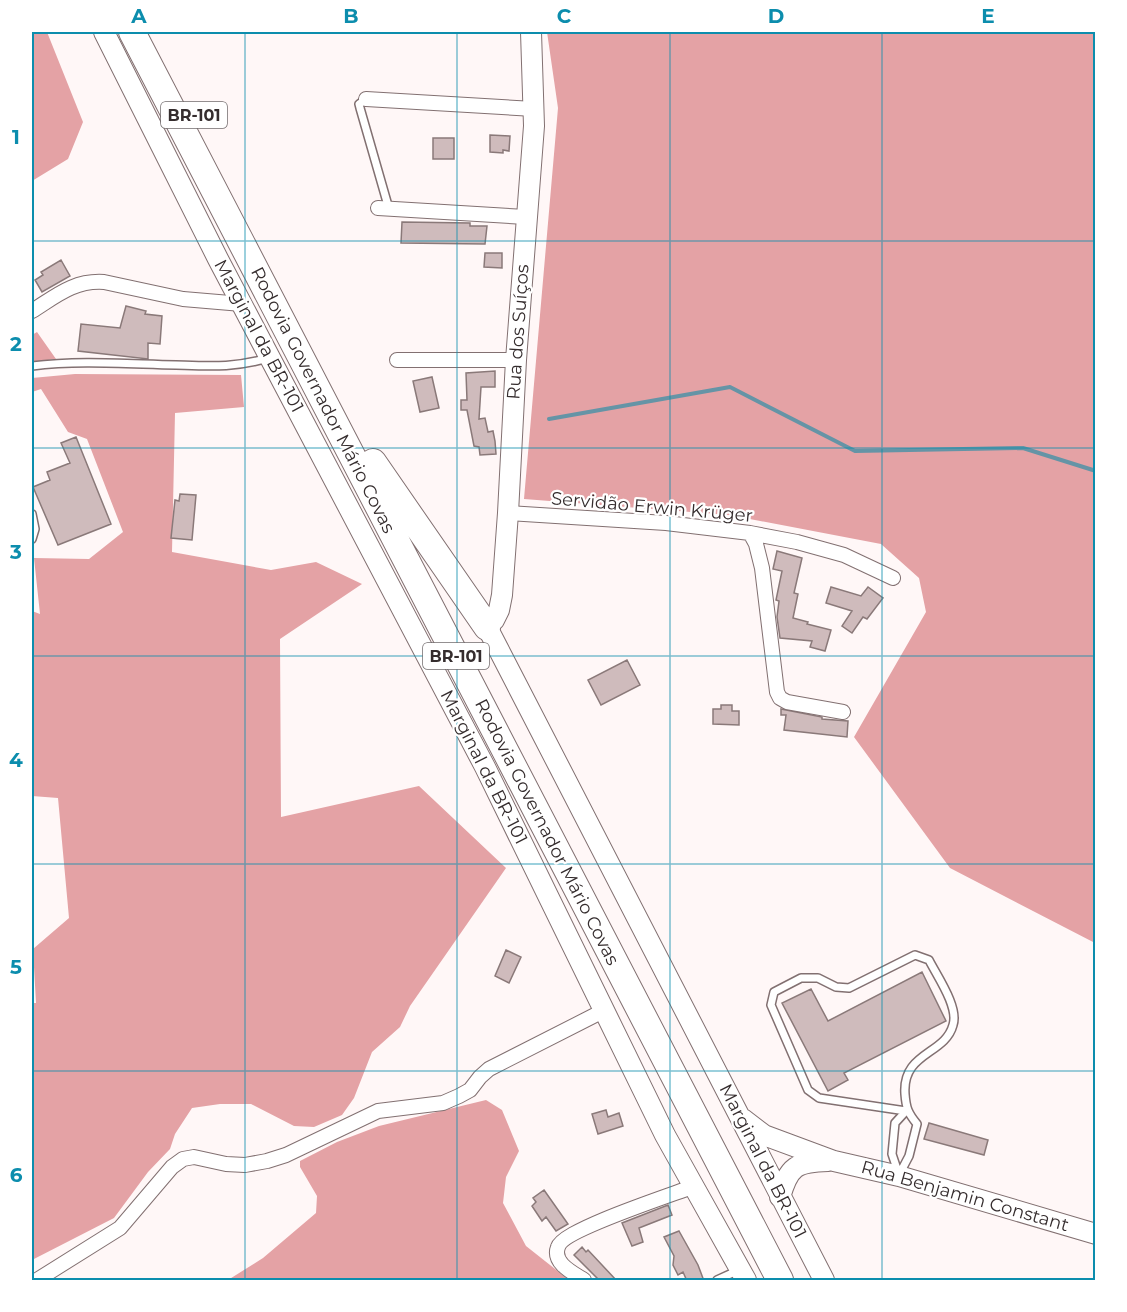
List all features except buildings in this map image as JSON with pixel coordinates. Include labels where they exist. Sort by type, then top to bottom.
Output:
[{"type":"highway","name":"Rodovia Governador Mário Covas","points":[[132,32],[780,1281]]},
{"type":"highway","name":"Rodovia Governador Mário Covas","points":[[151,32],[798,1281]]},
{"type":"highway","points":[[373,462],[486,627]]},
{"type":"main road","name":"Marginal da BR-101","points":[[104,32],[242,304],[479,757],[692,1187],[743,1275]]},
{"type":"main road","name":"Rua dos Suíços","points":[[486,627],[494,620],[499,610],[502,595],[534,109],[531,32]]},
{"type":"main road","name":"Marginal da BR-101","points":[[486,627],[824,1281]]},
{"type":"main road","name":"Rua Benjamin Constant","points":[[741,1117],[765,1135],[834,1161],[899,1176],[1095,1234]]},
{"type":"main road","name":"Rua Benjamin Constant","points":[[780,1197],[787,1176],[797,1166],[812,1162],[834,1161]]},
{"type":"street","points":[[366,99],[534,109]]},
{"type":"street","points":[[384,208],[526,217]]},
{"type":"street","points":[[32,311],[80,283],[92,281],[183,299],[242,304]]},
{"type":"street","points":[[397,360],[516,360]]},
{"type":"street","name":"Servidão Erwin Krüger","points":[[508,513],[676,524],[750,533],[797,542],[844,555],[893,578]]},
{"type":"street","points":[[750,533],[756,544],[762,568],[777,692],[780,698],[787,702],[843,712]]},
{"type":"street","points":[[37,1281],[120,1228],[172,1167],[183,1159],[194,1157],[226,1164],[245,1165],[267,1161],[286,1155],[378,1111],[443,1103],[470,1090],[489,1069],[603,1011]]},
{"type":"street","points":[[584,1281],[559,1261],[557,1254],[561,1241],[607,1219],[692,1187]]},
{"type":"lane","points":[[366,99],[359,104],[384,208]]},
{"type":"lane","points":[[32,366],[69,363],[216,366],[246,364],[270,357]]},
{"type":"lane","points":[[32,514],[35,529],[32,539]]},
{"type":"lane","points":[[899,1176],[909,1156],[917,1124],[906,1111],[904,1082],[912,1065],[945,1038],[953,1025],[954,1010],[929,960],[915,955],[849,988],[836,987],[818,978],[801,978],[774,992],[771,1005],[808,1090],[819,1098],[906,1111]]},
{"type":"lane","points":[[899,1176],[892,1154],[896,1123],[906,1111]]},
{"type":"lane","points":[[717,1281],[743,1275]]},
{"type":"shaded area","points":[[32,32],[47,32],[83,122],[68,159],[32,181]]},
{"type":"shaded area","points":[[547,32],[1095,32],[1095,943],[950,868],[854,737],[926,612],[919,578],[881,544],[729,515],[524,499],[558,108]]},
{"type":"shaded area","points":[[37,332],[56,359],[32,362],[32,335]]},
{"type":"shaded area","points":[[75,374],[241,375],[244,407],[175,413],[172,552],[271,570],[316,562],[362,584],[280,639],[281,817],[419,786],[506,868],[410,1006],[400,1027],[372,1052],[354,1098],[342,1115],[314,1127],[294,1126],[251,1104],[220,1104],[192,1108],[175,1134],[170,1149],[148,1172],[114,1218],[32,1260],[32,1003],[36,1003],[33,949],[69,918],[58,798],[32,796],[32,611],[40,614],[34,558],[89,559],[123,532],[87,439],[68,432],[41,389],[32,392],[32,378]]},
{"type":"shaded area","points":[[486,1100],[502,1110],[519,1151],[506,1177],[503,1203],[526,1246],[569,1280],[228,1280],[263,1258],[316,1213],[317,1196],[300,1167],[300,1161],[337,1142],[379,1126]]},
{"type":"waterway","points":[[549,419],[730,387],[855,451],[1023,448],[1096,471]]}]
